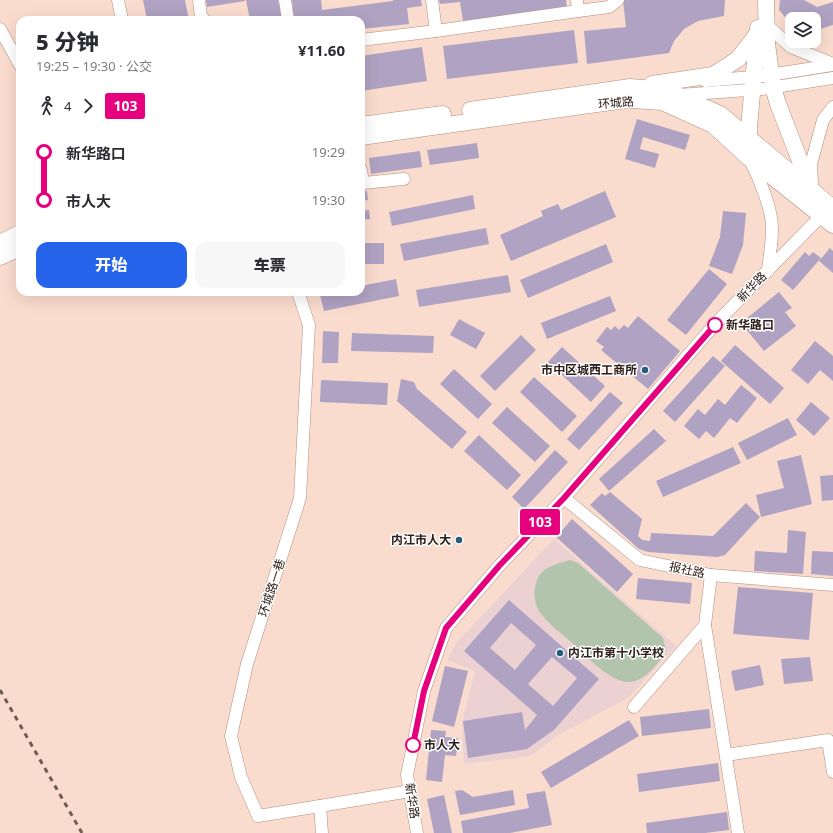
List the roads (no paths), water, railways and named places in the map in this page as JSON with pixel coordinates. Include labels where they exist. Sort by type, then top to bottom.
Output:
[{"type":"main road","points":[[757,0],[772,81],[778,104],[812,190]]},
{"type":"main road","points":[[749,158],[749,139],[754,83],[764,34],[766,0]]},
{"type":"main road","points":[[632,94],[713,75],[738,60],[764,34]]},
{"type":"main road","name":"环城路","points":[[365,125],[666,90],[720,114],[812,190],[830,214]]},
{"type":"main road","name":"环城路","points":[[365,136],[476,120],[632,94],[662,102],[714,125],[749,158],[830,214]]},
{"type":"main road","points":[[0,243],[16,235]]},
{"type":"main road","points":[[0,257],[16,250]]},
{"type":"street","points":[[118,0],[121,16]]},
{"type":"street","points":[[199,0],[201,16]]},
{"type":"street","points":[[285,0],[287,16]]},
{"type":"street","points":[[432,0],[436,30]]},
{"type":"street","points":[[365,39],[436,30],[577,5],[609,7],[618,0]]},
{"type":"street","points":[[0,29],[16,58]]},
{"type":"street","points":[[764,34],[833,65]]},
{"type":"street","points":[[772,81],[833,65]]},
{"type":"street","points":[[632,94],[772,81],[833,78]]},
{"type":"street","points":[[676,95],[754,83]]},
{"type":"street","points":[[812,190],[811,164],[823,120],[833,107]]},
{"type":"street","name":"新华路","points":[[417,833],[408,775],[424,691],[446,628],[499,566],[564,498],[716,323],[768,271],[772,229],[770,213],[760,179],[749,158]]},
{"type":"street","points":[[365,183],[404,179]]},
{"type":"street","points":[[768,271],[830,214]]},
{"type":"street","name":"环城路一巷","points":[[299,296],[309,325],[300,498],[247,664],[232,736],[241,777],[258,816],[320,806]]},
{"type":"street","name":"报社路","points":[[564,498],[640,560],[711,575],[833,585]]},
{"type":"street","points":[[711,575],[705,626],[738,833]]},
{"type":"street","points":[[634,707],[705,626]]},
{"type":"street","points":[[726,755],[828,740],[833,772]]},
{"type":"street","points":[[322,833],[320,806],[410,791]]},
{"type":"railway","points":[[0,690],[82,833]]},
{"type":"place","name":"新华路口","points":[[715,325]]},
{"type":"place","name":"市中区城西工商所","points":[[645,370]]},
{"type":"place","name":"内江市人大","points":[[459,540]]},
{"type":"place","name":"内江市第十小学校","points":[[560,653]]},
{"type":"place","name":"市人大","points":[[413,745]]}]
